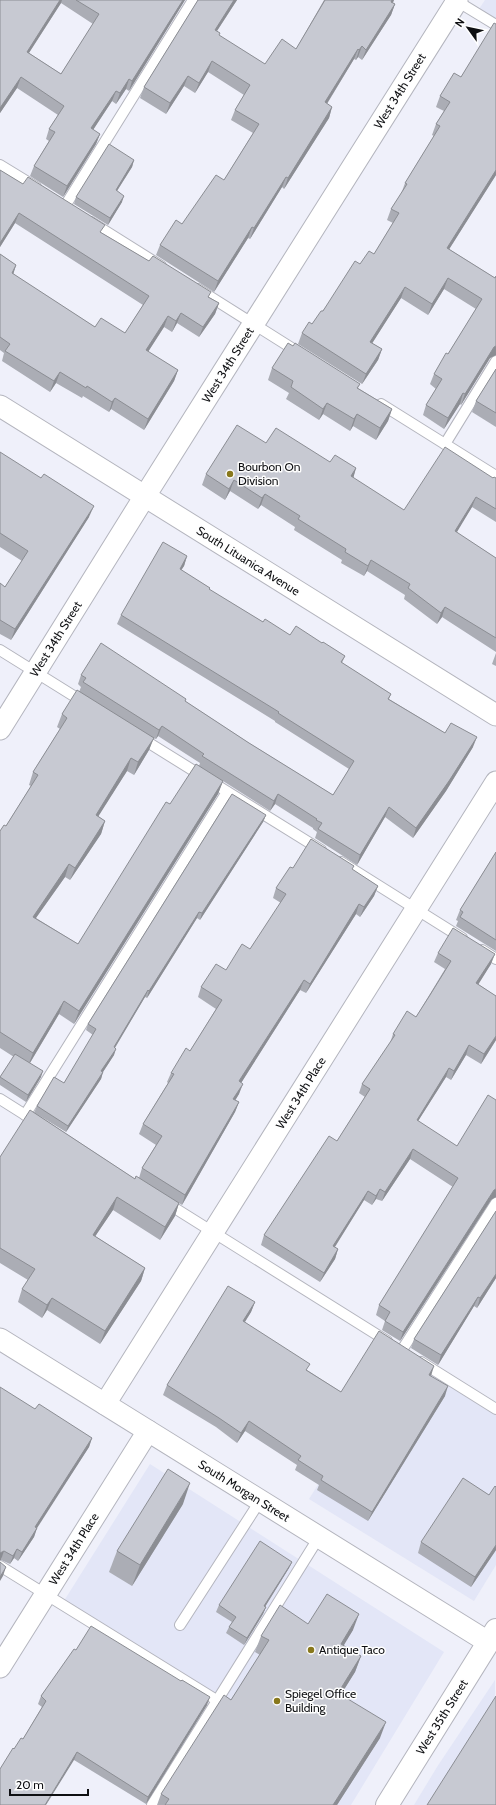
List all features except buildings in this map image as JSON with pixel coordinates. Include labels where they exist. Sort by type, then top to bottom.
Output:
[{"type":"main road","name":"West 35th Street","points":[[388,1805],[492,1636]]},
{"type":"street","name":"West 34th Street","points":[[0,729],[456,0]]},
{"type":"street","name":"South Lituanica Avenue","points":[[0,406],[496,715]]},
{"type":"street","name":"West 34th Place","points":[[105,1404],[496,782]]},
{"type":"street","name":"South Morgan Street","points":[[0,1339],[319,1537],[492,1636]]},
{"type":"street","name":"West 34th Place","points":[[0,1666],[148,1431]]},
{"type":"lane","points":[[65,206],[193,0]]},
{"type":"lane","points":[[456,0],[496,25]]},
{"type":"lane","points":[[0,165],[46,193]]},
{"type":"lane","points":[[85,218],[172,273]]},
{"type":"lane","points":[[192,285],[308,358]]},
{"type":"lane","points":[[445,444],[496,361]]},
{"type":"lane","points":[[373,399],[496,476]]},
{"type":"lane","points":[[0,650],[97,710]]},
{"type":"lane","points":[[129,730],[496,959]]},
{"type":"lane","points":[[25,1115],[228,792]]},
{"type":"lane","points":[[0,1099],[45,1127]]},
{"type":"lane","points":[[157,1197],[496,1409]]},
{"type":"lane","points":[[408,1354],[496,1203]]},
{"type":"lane","points":[[180,1625],[260,1501]]},
{"type":"lane","points":[[152,1805],[319,1537]]},
{"type":"lane","points":[[0,1566],[218,1701]]},
{"type":"shaded area","points":[[485,0],[496,0],[496,27],[475,15]]},
{"type":"shaded area","points":[[402,1350],[496,1409],[496,1565],[474,1601],[309,1499]]},
{"type":"shaded area","points":[[150,1464],[444,1652],[351,1805],[152,1805],[218,1701],[62,1604]]},
{"type":"shaded area","points":[[495,1680],[496,1805],[414,1805],[437,1767]]},
{"type":"place","name":"Bourbon On Division","points":[[230,474]]},
{"type":"place","name":"Antique Taco","points":[[311,1650]]},
{"type":"place","name":"Spiegel Office Building","points":[[277,1701]]}]
